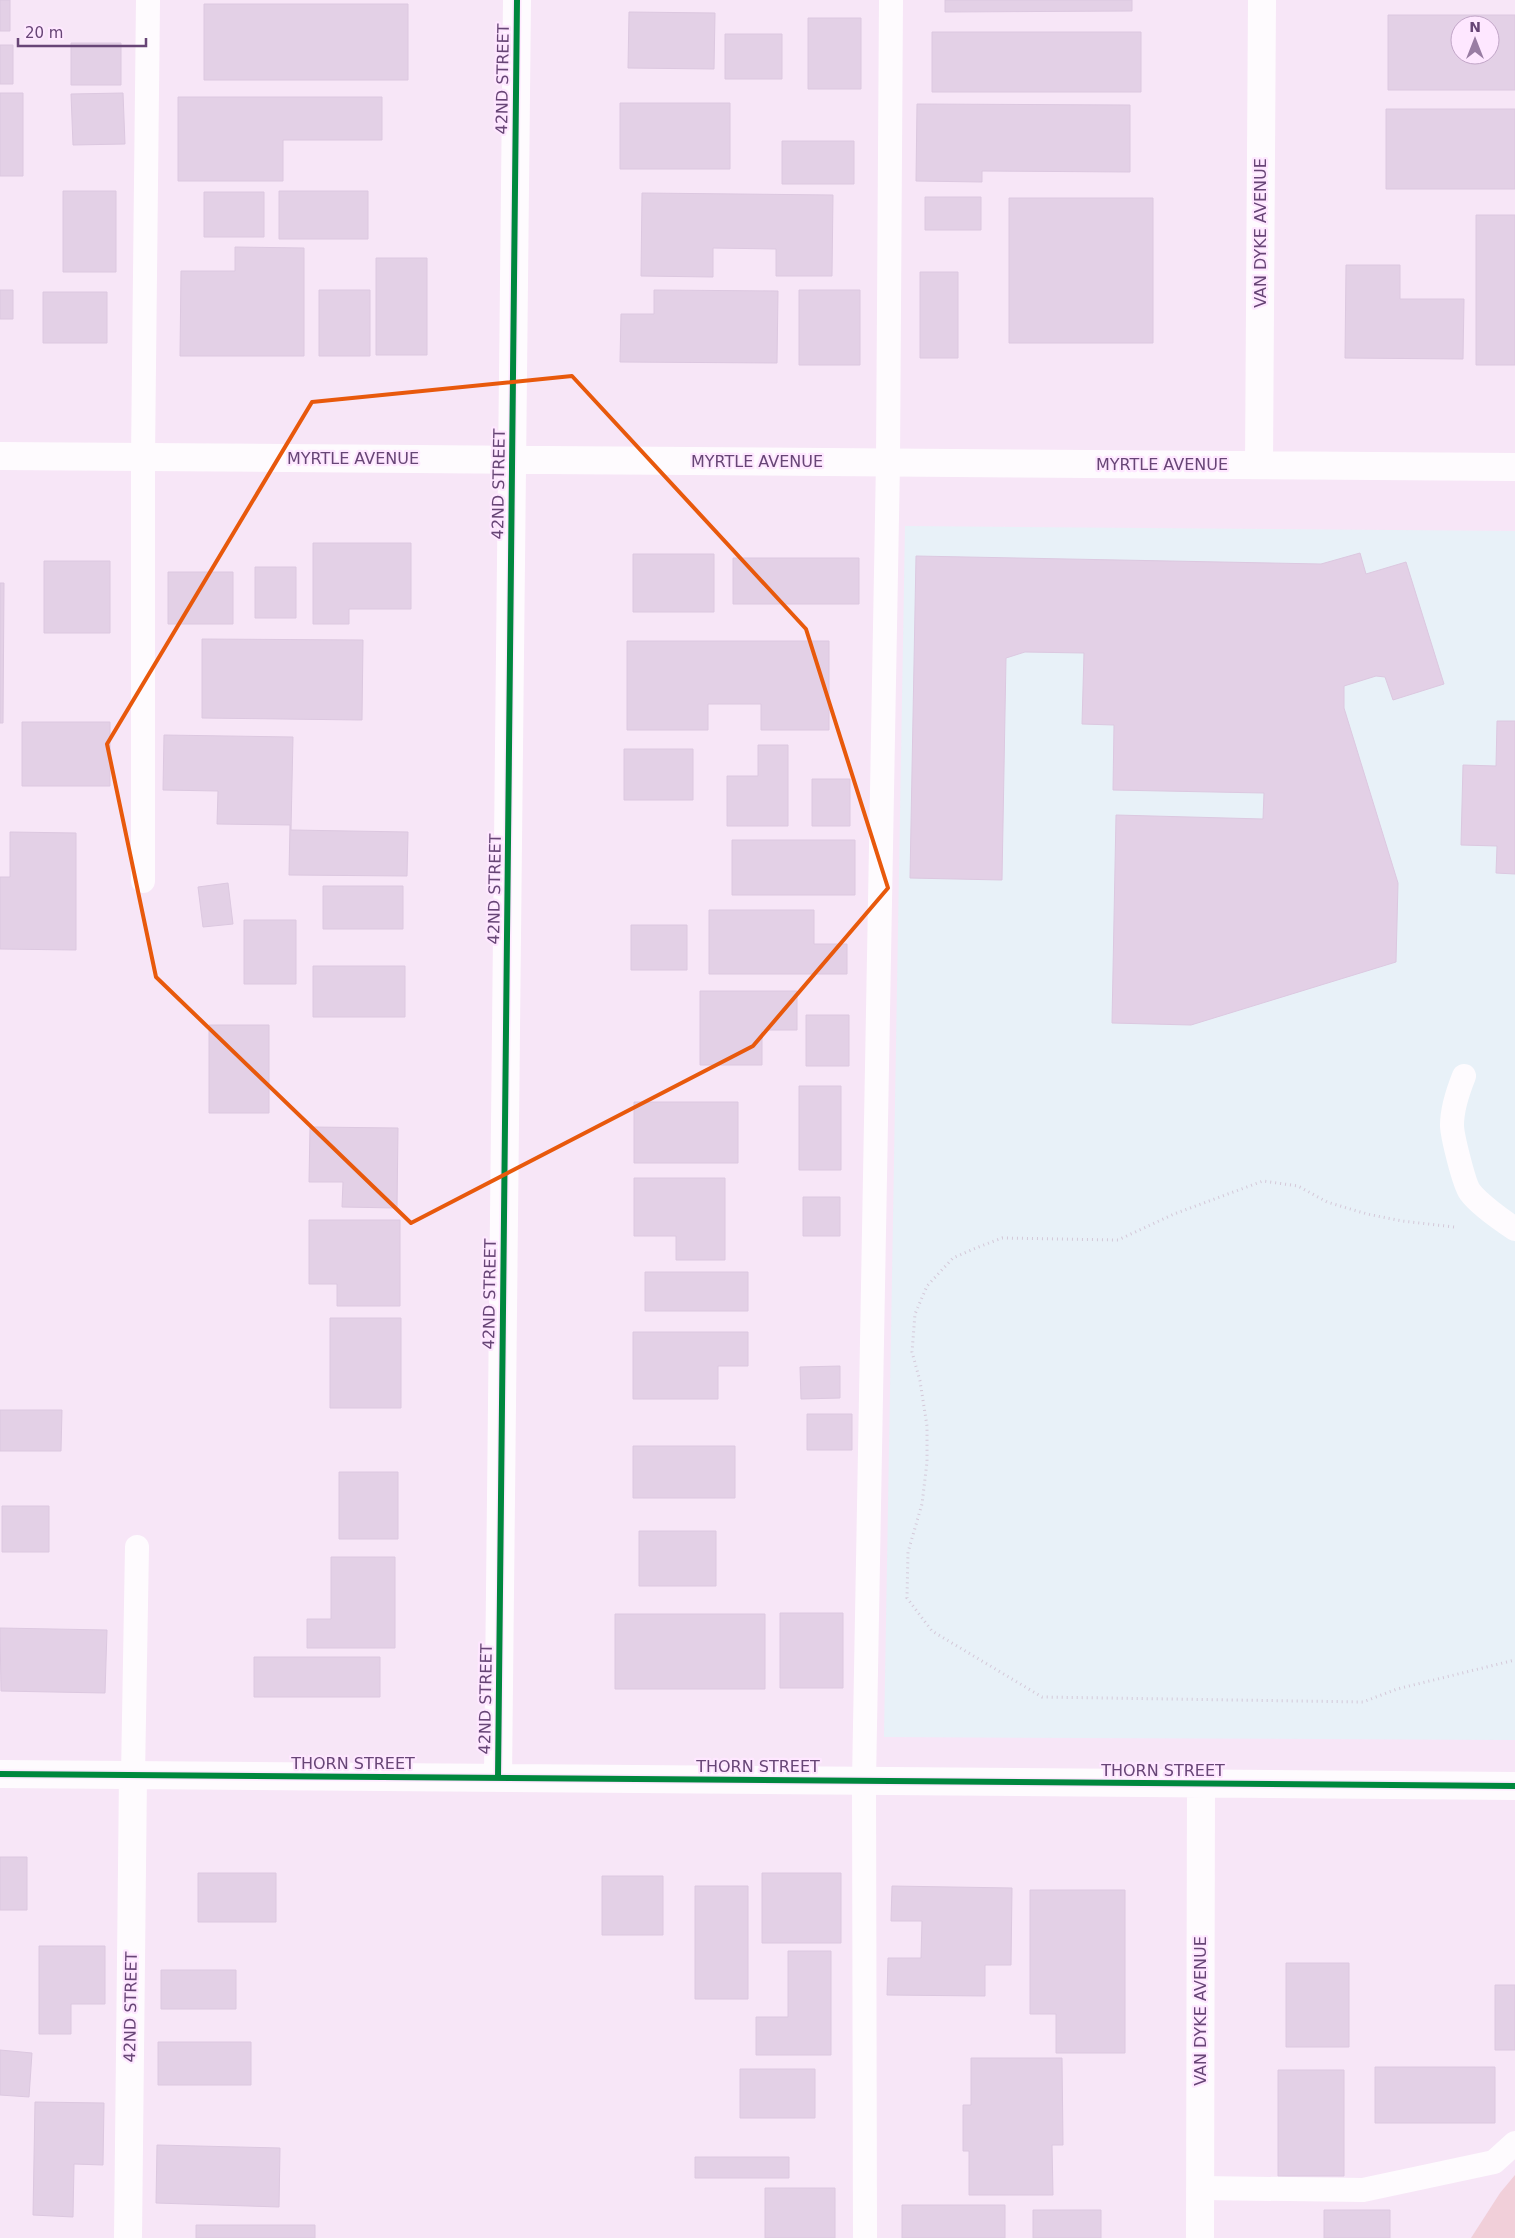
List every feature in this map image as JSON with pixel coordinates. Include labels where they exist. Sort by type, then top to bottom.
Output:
[{"type":"street","name":"42ND STREET","points":[[498,1778],[517,0]]},
{"type":"street","name":"VAN DYKE AVENUE","points":[[1259,465],[1262,0]]},
{"type":"street","name":"MYRTLE AVENUE","points":[[0,456],[1515,467]]},
{"type":"street","name":"THORN STREET","points":[[0,1774],[1515,1786]]},
{"type":"street","name":"42ND STREET","points":[[128,2238],[133,1775]]},
{"type":"street","name":"VAN DYKE AVENUE","points":[[1200,2238],[1201,1784]]},
{"type":"lane","points":[[143,881],[143,457],[148,0]]},
{"type":"lane","points":[[865,2238],[864,1781],[888,462],[891,0]]},
{"type":"lane","points":[[1464,1076],[1457,1095],[1452,1125],[1461,1166],[1469,1192],[1509,1225]]},
{"type":"lane","points":[[133,1775],[136,1548]]},
{"type":"lane","points":[[1200,2188],[1363,2190],[1494,2162],[1515,2143]]},
{"type":"path","points":[[1509,1225],[1448,1227],[1402,1221],[1367,1214],[1328,1202],[1298,1186],[1264,1181],[1174,1214],[1118,1240],[1002,1238],[953,1258],[927,1286],[915,1314],[912,1352],[920,1381],[927,1426],[927,1462],[922,1504],[908,1552],[907,1598],[932,1631],[1042,1697],[1363,1702],[1397,1689],[1515,1660]]},
{"type":"highlighted area","points":[[572,376],[806,629],[888,888],[753,1046],[411,1223],[156,977],[107,744],[312,402]]},
{"type":"shaded area","points":[[905,526],[1515,531],[1515,1740],[884,1737]]},
{"type":"shaded area","points":[[1515,2175],[1515,2238],[1471,2238],[1500,2193]]},
{"type":"building","points":[[0,0],[10,0],[10,31],[0,31]]},
{"type":"building","points":[[945,0],[1132,0],[1132,11],[945,12]]},
{"type":"building","points":[[204,4],[408,4],[408,80],[204,80]]},
{"type":"building","points":[[629,12],[715,13],[714,69],[628,68]]},
{"type":"building","points":[[1388,15],[1450,15],[1450,65],[1500,65],[1500,15],[1515,15],[1515,90],[1388,90]]},
{"type":"building","points":[[808,18],[861,18],[861,89],[808,89]]},
{"type":"building","points":[[932,32],[1141,32],[1141,92],[932,92]]},
{"type":"building","points":[[725,34],[782,34],[782,79],[725,79]]},
{"type":"building","points":[[71,43],[121,43],[121,85],[71,85]]},
{"type":"building","points":[[0,45],[13,45],[13,84],[0,84]]},
{"type":"building","points":[[0,93],[23,93],[23,176],[0,176]]},
{"type":"building","points":[[123,93],[125,144],[73,145],[71,94]]},
{"type":"building","points":[[178,97],[382,97],[382,140],[283,140],[283,181],[178,181]]},
{"type":"building","points":[[620,103],[730,103],[730,169],[620,169]]},
{"type":"building","points":[[917,104],[1130,105],[1130,172],[982,171],[982,182],[916,181]]},
{"type":"building","points":[[1386,109],[1515,109],[1515,189],[1386,189]]},
{"type":"building","points":[[782,141],[854,141],[854,184],[782,184]]},
{"type":"building","points":[[63,191],[116,191],[116,272],[63,272]]},
{"type":"building","points":[[279,191],[368,191],[368,239],[279,239]]},
{"type":"building","points":[[204,192],[264,192],[264,237],[204,237]]},
{"type":"building","points":[[642,193],[833,195],[832,276],[776,276],[776,249],[713,248],[713,277],[641,276]]},
{"type":"building","points":[[925,197],[981,197],[981,230],[925,230]]},
{"type":"building","points":[[1009,198],[1153,198],[1153,343],[1009,343]]},
{"type":"building","points":[[1476,215],[1515,215],[1515,365],[1476,365]]},
{"type":"building","points":[[235,247],[304,248],[304,356],[180,356],[181,271],[235,271]]},
{"type":"building","points":[[376,258],[427,258],[427,355],[376,355]]},
{"type":"building","points":[[1346,265],[1400,265],[1400,299],[1464,299],[1463,359],[1345,358]]},
{"type":"building","points":[[920,272],[958,272],[958,358],[920,358]]},
{"type":"building","points":[[0,290],[13,290],[13,319],[0,319]]},
{"type":"building","points":[[319,290],[370,290],[370,356],[319,356]]},
{"type":"building","points":[[654,290],[778,291],[777,363],[620,362],[621,314],[654,314]]},
{"type":"building","points":[[799,290],[860,290],[860,365],[799,365]]},
{"type":"building","points":[[43,292],[107,292],[107,343],[43,343]]},
{"type":"building","points":[[313,543],[411,543],[411,609],[349,609],[349,624],[313,624]]},
{"type":"building","points":[[1360,553],[1366,574],[1406,562],[1444,684],[1393,700],[1385,677],[1376,676],[1344,686],[1344,708],[1398,883],[1396,962],[1191,1025],[1112,1023],[1116,815],[1263,819],[1264,793],[1113,790],[1114,725],[1082,724],[1084,653],[1025,652],[1006,658],[1002,880],[910,878],[916,556],[1321,564]]},
{"type":"building","points":[[633,554],[714,554],[714,612],[633,612]]},
{"type":"building","points":[[733,558],[859,558],[859,604],[733,604]]},
{"type":"building","points":[[44,561],[110,561],[110,633],[44,633]]},
{"type":"building","points":[[255,567],[296,567],[296,618],[255,618]]},
{"type":"building","points":[[168,572],[233,572],[233,624],[168,624]]},
{"type":"building","points":[[0,583],[4,583],[3,723],[0,723]]},
{"type":"building","points":[[202,639],[363,640],[362,720],[202,718]]},
{"type":"building","points":[[627,641],[829,641],[829,730],[761,730],[761,704],[708,704],[708,730],[627,730]]},
{"type":"building","points":[[1497,721],[1515,721],[1515,874],[1496,873],[1497,846],[1461,845],[1463,765],[1496,766]]},
{"type":"building","points":[[22,722],[110,722],[110,786],[22,786]]},
{"type":"building","points":[[164,735],[293,737],[291,830],[408,832],[407,876],[289,875],[290,825],[217,824],[218,791],[163,790]]},
{"type":"building","points":[[758,745],[788,745],[788,826],[727,826],[727,776],[758,776]]},
{"type":"building","points":[[624,749],[693,749],[693,800],[624,800]]},
{"type":"building","points":[[812,779],[850,779],[850,826],[812,826]]},
{"type":"building","points":[[10,832],[76,833],[76,950],[0,949],[0,877],[10,877]]},
{"type":"building","points":[[732,840],[855,840],[855,895],[732,895]]},
{"type":"building","points":[[228,883],[233,924],[203,927],[198,887]]},
{"type":"building","points":[[323,886],[403,886],[403,929],[323,929]]},
{"type":"building","points":[[709,910],[814,910],[814,944],[847,944],[847,974],[709,974]]},
{"type":"building","points":[[244,920],[296,920],[296,984],[244,984]]},
{"type":"building","points":[[631,925],[687,925],[687,970],[631,970]]},
{"type":"building","points":[[313,966],[405,966],[405,1017],[313,1017]]},
{"type":"building","points":[[700,991],[797,991],[797,1030],[762,1030],[762,1065],[700,1065]]},
{"type":"building","points":[[806,1015],[849,1015],[849,1066],[806,1066]]},
{"type":"building","points":[[209,1025],[269,1025],[269,1113],[209,1113]]},
{"type":"building","points":[[799,1086],[841,1086],[841,1170],[799,1170]]},
{"type":"building","points":[[634,1102],[738,1102],[738,1163],[634,1163]]},
{"type":"building","points":[[310,1127],[398,1128],[397,1208],[342,1207],[343,1182],[309,1182]]},
{"type":"building","points":[[634,1178],[725,1178],[725,1260],[676,1260],[676,1236],[634,1236]]},
{"type":"building","points":[[803,1197],[840,1197],[840,1236],[803,1236]]},
{"type":"building","points":[[309,1220],[400,1220],[400,1306],[337,1306],[337,1284],[309,1284]]},
{"type":"building","points":[[645,1272],[748,1272],[748,1311],[645,1311]]},
{"type":"building","points":[[330,1318],[401,1318],[401,1408],[330,1408]]},
{"type":"building","points":[[633,1332],[748,1332],[748,1366],[718,1366],[718,1399],[633,1399]]},
{"type":"building","points":[[840,1366],[840,1398],[801,1399],[800,1367]]},
{"type":"building","points":[[0,1410],[62,1410],[61,1451],[0,1451]]},
{"type":"building","points":[[807,1414],[852,1414],[852,1450],[807,1450]]},
{"type":"building","points":[[633,1446],[735,1446],[735,1498],[633,1498]]},
{"type":"building","points":[[339,1472],[398,1472],[398,1539],[339,1539]]},
{"type":"building","points":[[2,1506],[49,1506],[49,1552],[2,1552]]},
{"type":"building","points":[[639,1531],[716,1531],[716,1586],[639,1586]]},
{"type":"building","points":[[331,1557],[395,1557],[395,1648],[307,1648],[307,1619],[331,1619]]},
{"type":"building","points":[[780,1613],[843,1613],[843,1688],[780,1688]]},
{"type":"building","points":[[615,1614],[765,1614],[765,1689],[615,1689]]},
{"type":"building","points":[[0,1628],[107,1630],[105,1693],[1,1691]]},
{"type":"building","points":[[254,1657],[380,1657],[380,1697],[254,1697]]},
{"type":"building","points":[[0,1857],[27,1857],[27,1910],[0,1910]]},
{"type":"building","points":[[198,1873],[276,1873],[276,1922],[198,1922]]},
{"type":"building","points":[[762,1873],[841,1873],[841,1943],[762,1943]]},
{"type":"building","points":[[602,1876],[663,1876],[663,1935],[602,1935]]},
{"type":"building","points":[[695,1886],[748,1886],[748,1999],[695,1999]]},
{"type":"building","points":[[892,1886],[1012,1888],[1011,1965],[985,1965],[985,1996],[887,1995],[888,1958],[921,1958],[922,1921],[891,1921]]},
{"type":"building","points":[[1030,1890],[1125,1890],[1125,2053],[1056,2053],[1056,2014],[1030,2014]]},
{"type":"building","points":[[39,1946],[105,1946],[105,2004],[71,2004],[71,2034],[39,2034]]},
{"type":"building","points":[[788,1951],[831,1951],[831,2055],[756,2055],[756,2017],[788,2017]]},
{"type":"building","points":[[1286,1963],[1349,1963],[1349,2047],[1286,2047]]},
{"type":"building","points":[[161,1970],[236,1970],[236,2009],[161,2009]]},
{"type":"building","points":[[1495,1985],[1515,1985],[1515,2050],[1495,2050]]},
{"type":"building","points":[[158,2042],[251,2042],[251,2085],[158,2085]]},
{"type":"building","points":[[0,2050],[32,2053],[29,2097],[0,2095]]},
{"type":"building","points":[[971,2058],[1062,2058],[1063,2145],[1052,2145],[1053,2195],[969,2195],[969,2151],[963,2151],[963,2105],[971,2105]]},
{"type":"building","points":[[1375,2067],[1495,2067],[1495,2123],[1375,2123]]},
{"type":"building","points":[[740,2069],[815,2069],[815,2118],[740,2118]]},
{"type":"building","points":[[1278,2070],[1344,2070],[1344,2176],[1278,2176]]},
{"type":"building","points":[[35,2102],[104,2103],[103,2165],[74,2164],[73,2217],[33,2215]]},
{"type":"building","points":[[157,2145],[280,2148],[279,2207],[156,2203]]},
{"type":"building","points":[[695,2157],[789,2157],[789,2178],[695,2178]]},
{"type":"building","points":[[765,2188],[835,2188],[835,2238],[765,2238]]},
{"type":"building","points":[[902,2205],[1005,2205],[1005,2238],[902,2238]]},
{"type":"building","points":[[1033,2210],[1101,2210],[1101,2238],[1033,2238]]},
{"type":"building","points":[[1324,2210],[1390,2210],[1390,2238],[1324,2238]]},
{"type":"building","points":[[196,2225],[315,2225],[315,2238],[196,2238]]},
{"type":"cycle path","points":[[498,1778],[517,0]]},
{"type":"cycle path","points":[[0,1774],[1515,1786]]}]
